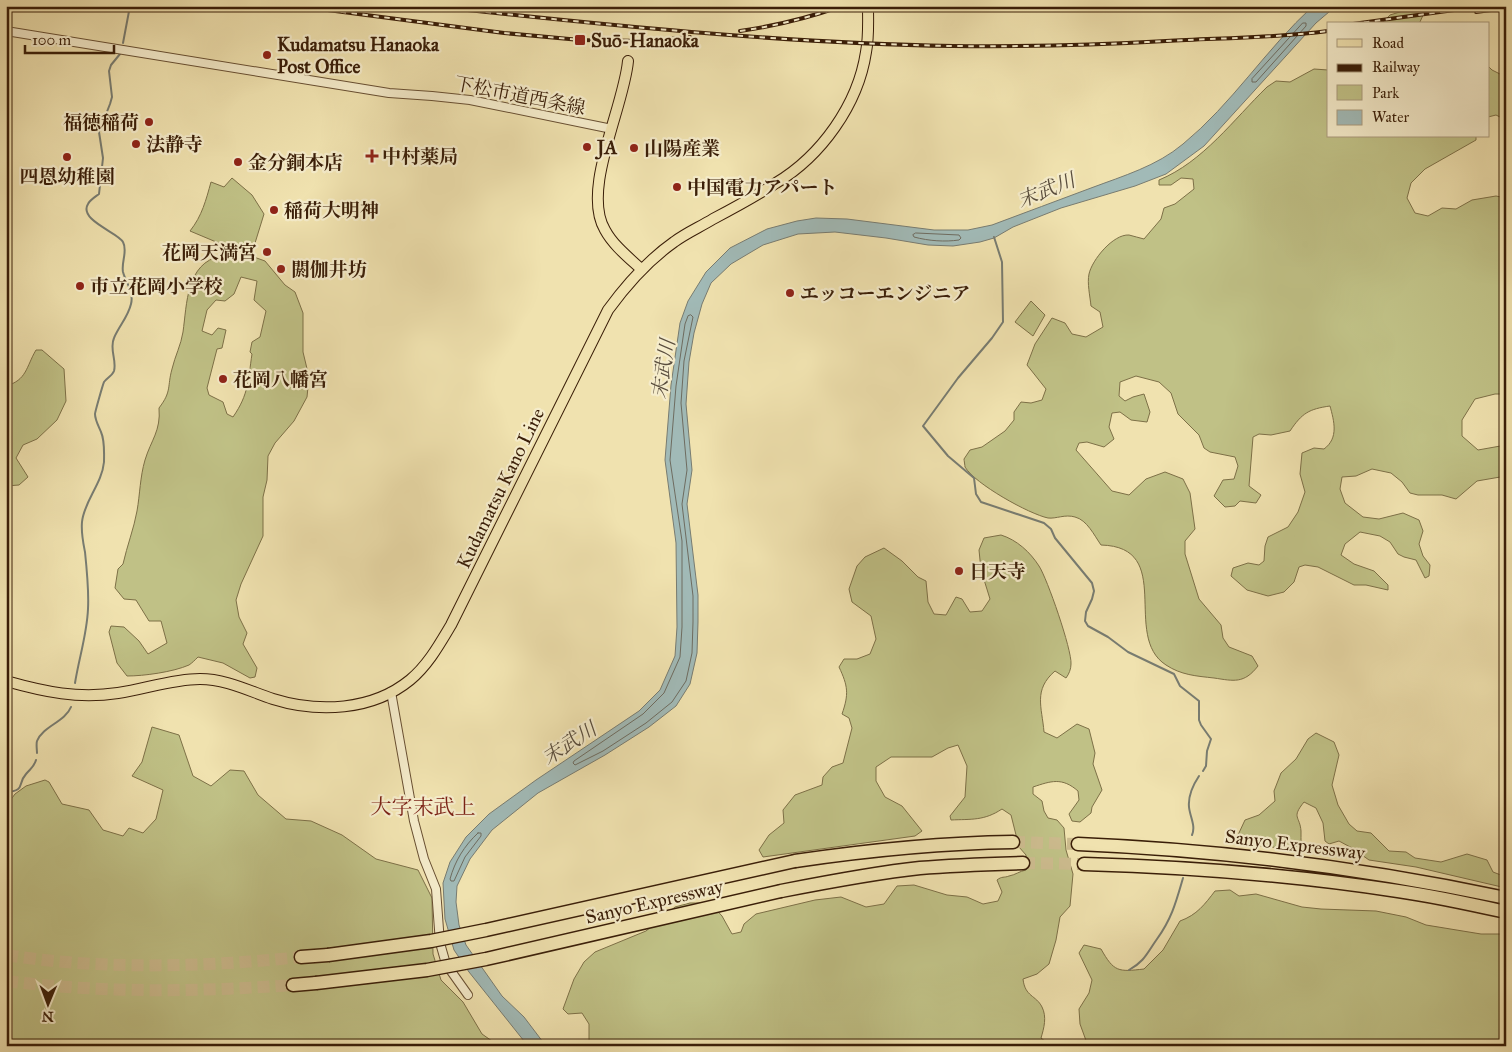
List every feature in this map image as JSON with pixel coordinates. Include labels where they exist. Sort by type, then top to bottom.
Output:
[{"type":"highway","name":"Sanyo Expressway","points":[[301,958],[431,941],[795,861],[905,846],[1013,842]]},
{"type":"highway","name":"Sanyo Expressway","points":[[1078,844],[1194,851],[1295,861],[1404,878],[1506,898]]},
{"type":"highway","name":"Sanyo Expressway","points":[[294,985],[418,971],[486,959],[781,891],[853,877],[919,868],[968,864],[1023,863]]},
{"type":"highway","name":"Sanyo Expressway","points":[[1084,864],[1189,868],[1292,877],[1391,890],[1506,913]]},
{"type":"main road","name":"Kudamatsu Kano Line","points":[[6,681],[41,690],[85,696],[130,691],[184,680],[203,679],[240,687],[273,699],[297,705],[328,708],[348,706],[391,692],[410,680],[427,663],[451,625],[599,327],[622,291],[641,270],[673,242],[777,183],[809,158],[821,145],[839,120],[856,87],[866,52],[868,7]]},
{"type":"main road","points":[[628,61],[599,176],[597,206],[604,229],[641,270]]},
{"type":"street","name":"下松市道西条線","points":[[6,31],[389,93],[470,100],[612,129]]},
{"type":"street","points":[[391,692],[414,821],[424,859],[436,889],[440,943],[446,964],[468,995]]},
{"type":"green space","points":[[1419,6],[1439,6],[1425,11],[1420,22],[1383,22],[1390,15]]},
{"type":"green space","points":[[1490,68],[1506,77],[1506,120],[1496,115],[1490,116]]},
{"type":"green space","points":[[1314,69],[1327,70],[1327,138],[1476,138],[1476,140],[1425,169],[1411,183],[1407,198],[1415,213],[1428,216],[1442,208],[1456,209],[1472,200],[1496,196],[1506,198],[1506,394],[1495,394],[1475,399],[1462,420],[1462,436],[1478,450],[1506,445],[1506,476],[1477,481],[1456,499],[1442,495],[1410,493],[1402,482],[1391,473],[1372,469],[1356,476],[1342,477],[1340,489],[1345,503],[1363,517],[1379,519],[1403,513],[1419,520],[1423,531],[1419,544],[1423,556],[1430,565],[1429,576],[1425,578],[1416,560],[1398,554],[1390,542],[1380,536],[1360,532],[1345,544],[1341,555],[1354,564],[1374,571],[1388,585],[1388,590],[1366,585],[1354,585],[1318,567],[1305,565],[1299,567],[1294,582],[1284,592],[1268,596],[1247,590],[1231,576],[1233,568],[1248,563],[1259,565],[1264,561],[1268,537],[1288,527],[1298,512],[1305,492],[1300,474],[1302,453],[1314,448],[1324,449],[1332,440],[1334,429],[1330,406],[1311,410],[1298,420],[1290,431],[1271,435],[1259,434],[1253,437],[1249,486],[1261,495],[1256,503],[1240,501],[1235,506],[1225,507],[1214,496],[1223,480],[1234,479],[1238,466],[1235,457],[1210,452],[1204,448],[1199,435],[1178,414],[1171,393],[1159,382],[1136,376],[1120,382],[1119,396],[1125,401],[1144,394],[1150,412],[1147,422],[1131,420],[1120,412],[1112,413],[1109,427],[1114,439],[1104,447],[1087,442],[1079,443],[1076,450],[1112,491],[1129,495],[1146,479],[1165,472],[1183,479],[1190,493],[1195,529],[1185,541],[1185,554],[1199,599],[1221,625],[1223,638],[1229,647],[1252,656],[1258,666],[1248,676],[1238,680],[1227,680],[1177,671],[1166,665],[1153,652],[1147,634],[1143,576],[1136,561],[1123,550],[1101,545],[1090,528],[1083,521],[1075,517],[1048,518],[1028,511],[1003,497],[971,474],[965,467],[964,459],[970,450],[982,447],[1005,431],[1014,420],[1014,412],[1021,402],[1031,403],[1042,400],[1046,389],[1027,365],[1035,344],[1052,318],[1065,323],[1072,334],[1086,337],[1103,327],[1100,312],[1091,306],[1088,285],[1089,274],[1094,262],[1104,249],[1116,239],[1129,235],[1144,239],[1161,219],[1164,208],[1175,204],[1194,189],[1193,179],[1181,178],[1171,185],[1159,185],[1159,180],[1175,172],[1204,151],[1267,87],[1276,81],[1290,82]]},
{"type":"green space","points":[[232,178],[252,195],[264,214],[251,256],[265,261],[285,285],[295,292],[303,313],[303,352],[309,377],[307,397],[294,421],[275,443],[268,456],[267,480],[263,497],[263,536],[241,584],[236,600],[239,617],[247,633],[243,644],[257,668],[255,677],[250,678],[223,663],[198,657],[189,665],[175,670],[127,676],[117,663],[109,632],[111,626],[124,627],[139,641],[148,654],[167,643],[161,621],[149,621],[136,600],[124,599],[115,588],[118,569],[123,564],[136,517],[145,460],[157,429],[159,408],[168,393],[172,369],[182,337],[190,286],[201,267],[209,260],[221,256],[223,249],[221,244],[190,231],[201,214],[211,182],[224,187]],"holes":[[[241,277],[257,281],[254,300],[266,311],[260,337],[252,342],[250,352],[252,354],[245,394],[233,417],[227,414],[223,402],[209,395],[207,388],[217,349],[222,348],[226,330],[218,328],[212,335],[202,331],[207,310],[216,300],[225,301],[234,294]]]},
{"type":"green space","points":[[1031,301],[1045,315],[1033,336],[1015,322]]},
{"type":"green space","points":[[36,350],[42,350],[64,369],[66,401],[57,420],[37,439],[23,445],[16,458],[28,477],[19,485],[6,486],[6,386],[22,376]]},
{"type":"green space","points":[[1001,535],[1023,547],[1039,566],[1048,584],[1068,644],[1071,664],[1069,673],[1066,678],[1055,671],[1048,678],[1041,692],[1040,699],[1044,732],[1057,738],[1077,724],[1089,729],[1095,753],[1093,764],[1102,790],[1092,807],[1091,813],[1080,822],[1072,821],[1069,814],[1079,800],[1078,791],[1061,782],[1045,783],[1033,787],[1033,794],[1042,801],[1048,818],[1057,820],[1064,828],[1066,850],[1073,874],[1070,906],[1060,917],[1049,964],[1037,974],[1023,979],[1028,993],[1040,1003],[1044,1011],[1045,1019],[1041,1038],[1051,1046],[589,1046],[589,1024],[582,1013],[568,1014],[563,1009],[574,979],[584,962],[595,952],[646,931],[675,907],[690,903],[710,903],[722,916],[732,934],[741,932],[744,924],[756,914],[815,900],[841,897],[866,907],[884,904],[897,886],[914,885],[947,895],[967,897],[983,904],[998,901],[1002,892],[997,880],[1026,870],[1026,855],[1019,847],[1011,815],[1002,809],[989,816],[951,820],[950,816],[965,797],[967,766],[958,745],[932,757],[891,757],[876,767],[876,781],[885,797],[902,806],[922,831],[915,836],[763,857],[759,850],[769,835],[784,823],[783,810],[795,795],[822,785],[823,777],[832,767],[843,763],[852,728],[849,718],[842,714],[846,701],[846,690],[839,667],[844,659],[857,659],[870,654],[876,639],[871,616],[852,602],[849,589],[857,566],[865,557],[884,548],[902,561],[918,577],[926,581],[928,602],[934,614],[946,615],[956,597],[962,599],[970,612],[982,611],[990,599],[981,570],[979,550],[984,538]]},
{"type":"green space","points":[[152,727],[179,735],[193,776],[211,786],[230,770],[244,771],[258,795],[286,819],[311,821],[342,835],[376,859],[418,870],[432,898],[433,954],[441,980],[463,1002],[482,1034],[499,1046],[6,1046],[6,806],[15,794],[26,786],[45,780],[49,782],[62,804],[89,810],[103,830],[123,836],[129,828],[143,833],[156,819],[163,790],[132,776],[142,762]]},
{"type":"green space","points":[[1316,733],[1334,742],[1339,755],[1332,785],[1338,805],[1349,824],[1357,831],[1371,833],[1389,851],[1406,852],[1415,858],[1441,862],[1467,854],[1487,860],[1493,872],[1506,877],[1506,888],[1416,867],[1369,860],[1339,841],[1329,844],[1325,841],[1323,823],[1316,808],[1304,802],[1297,814],[1301,831],[1301,844],[1291,849],[1252,845],[1238,835],[1245,820],[1259,815],[1275,801],[1274,791],[1281,773],[1296,759],[1308,739]]},
{"type":"green space","points":[[1230,890],[1239,896],[1256,894],[1302,907],[1376,911],[1406,917],[1426,925],[1481,934],[1506,934],[1506,1046],[1088,1046],[1080,1024],[1079,1009],[1089,993],[1092,980],[1079,953],[1084,945],[1101,949],[1113,966],[1118,969],[1144,969],[1163,950],[1180,921],[1196,912],[1215,891]]},
{"type":"water","points":[[1313,6],[1336,6],[1316,23],[1204,146],[1166,174],[1135,186],[1061,208],[1013,227],[994,238],[980,242],[953,246],[928,245],[835,232],[798,234],[763,245],[731,264],[711,283],[702,304],[694,333],[689,362],[686,404],[692,470],[687,504],[698,595],[697,653],[690,684],[676,706],[649,727],[605,755],[538,793],[492,830],[470,859],[457,886],[456,902],[459,925],[466,945],[502,996],[524,1017],[546,1046],[528,1046],[469,972],[454,950],[445,919],[443,883],[450,862],[466,837],[489,814],[639,711],[660,690],[675,656],[677,627],[676,543],[665,460],[671,385],[680,323],[688,301],[706,272],[730,248],[767,229],[797,221],[816,218],[847,219],[934,230],[968,230],[992,225],[1139,170],[1173,152],[1201,128]]},
{"type":"waterway","points":[[123,43],[130,6]]},
{"type":"waterway","points":[[75,683],[85,637],[88,609],[88,580],[82,534],[83,514],[100,478],[104,462],[103,439],[95,414],[104,382],[114,371],[115,363],[112,346],[114,338],[128,313],[132,300],[123,272],[125,249],[123,242],[94,221],[86,210],[88,204],[99,194],[103,158],[99,132],[112,97],[109,71],[111,65],[120,54]]},
{"type":"waterway","points":[[994,237],[1002,262],[1003,322],[958,378],[923,426],[948,456],[974,478],[976,494],[981,502],[1044,523],[1051,529],[1055,538],[1092,583],[1094,591],[1086,612],[1085,621],[1088,626],[1108,637],[1128,652],[1174,674],[1180,686],[1199,701],[1199,720],[1211,739],[1207,751],[1206,766],[1203,771]]},
{"type":"waterway","points":[[37,753],[37,742],[40,736],[64,717],[71,707]]},
{"type":"waterway","points":[[6,792],[19,789],[23,778],[36,760]]},
{"type":"waterway","points":[[1192,835],[1193,828],[1189,799],[1199,776]]},
{"type":"waterway","points":[[1129,970],[1148,953],[1162,931],[1173,910],[1183,878]]},
{"type":"tunnel","points":[[1013,842],[1078,844]]},
{"type":"tunnel","points":[[1023,863],[1084,864]]},
{"type":"tunnel","points":[[6,955],[43,960],[117,965],[190,965],[301,957]]},
{"type":"tunnel","points":[[6,981],[78,988],[150,990],[293,985]]},
{"type":"railway","points":[[297,6],[504,33],[580,40],[646,41],[690,37]]},
{"type":"railway","points":[[431,6],[692,32],[888,44],[980,46],[1086,45],[1327,31]]},
{"type":"railway","points":[[740,31],[791,21],[842,6]]},
{"type":"railway","points":[[1367,22],[1483,6]]},
{"type":"railway","points":[[1476,12],[1506,8]]},
{"type":"place","name":"Suō-Hanaoka","points":[[580,40]]},
{"type":"place","name":"Kudamatsu Hanaoka Post Office","points":[[267,55]]},
{"type":"place","name":"福徳稲荷","points":[[149,122]]},
{"type":"place","name":"法静寺","points":[[136,144]]},
{"type":"place","name":"JA","points":[[587,147]]},
{"type":"place","name":"山陽産業","points":[[634,148]]},
{"type":"place","name":"中村薬局","points":[[372,156]]},
{"type":"place","name":"四恩幼稚園","points":[[67,157]]},
{"type":"place","name":"金分銅本店","points":[[238,162]]},
{"type":"place","name":"中国電力アパート","points":[[677,187]]},
{"type":"place","name":"稲荷大明神","points":[[274,210]]},
{"type":"place","name":"花岡天満宮","points":[[267,252]]},
{"type":"place","name":"閼伽井坊","points":[[281,269]]},
{"type":"place","name":"市立花岡小学校","points":[[80,286]]},
{"type":"place","name":"エッコーエンジニア","points":[[790,293]]},
{"type":"place","name":"花岡八幡宮","points":[[223,379]]},
{"type":"place","name":"日天寺","points":[[959,571]]},
{"type":"district","name":"大字末武上","points":[[423,807]]},
{"type":"water label","name":"末武川","points":[[1046,190]]},
{"type":"water label","name":"末武川","points":[[663,369]]},
{"type":"water label","name":"末武川","points":[[569,743]]}]
